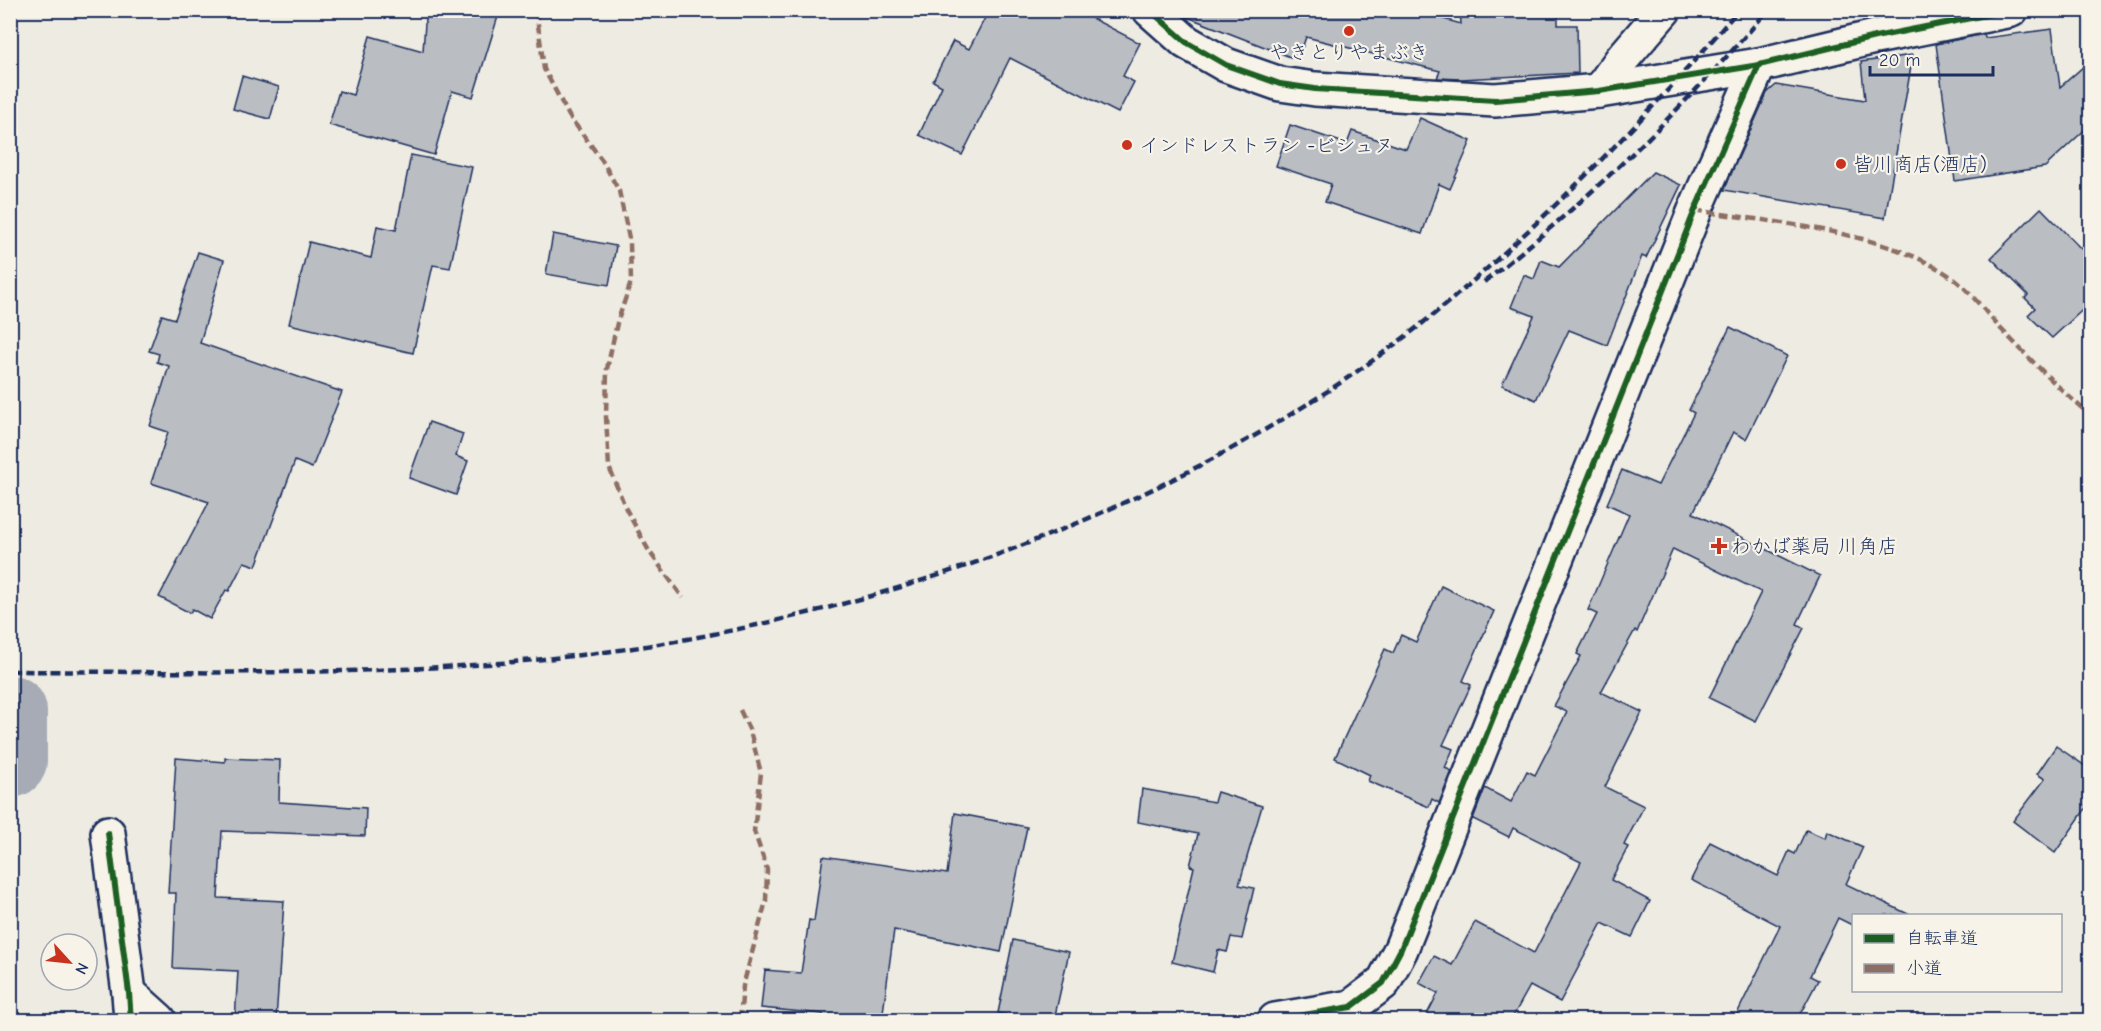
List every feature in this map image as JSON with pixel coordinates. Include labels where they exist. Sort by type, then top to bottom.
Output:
[{"type":"street","points":[[1150,10],[1186,42],[1226,65],[1280,84],[1315,89],[1495,100],[1599,91],[1759,65],[1875,36],[2011,10]]},
{"type":"street","points":[[1599,91],[1622,59],[1664,10]]},
{"type":"street","points":[[1275,1020],[1356,1014],[1383,983],[1401,949],[1695,210],[1759,65]]},
{"type":"street","points":[[108,833],[130,1006],[159,1020]]},
{"type":"building","points":[[426,10],[500,10],[473,97],[452,91],[434,155],[329,125],[339,91],[353,95],[370,36],[423,51]]},
{"type":"building","points":[[989,10],[1076,10],[1140,43],[1123,76],[1134,82],[1118,113],[1010,58],[962,155],[919,135],[942,86],[933,81],[953,41],[969,49]]},
{"type":"building","points":[[1179,10],[1412,10],[1461,24],[1460,10],[1533,10],[1534,15],[1558,15],[1558,25],[1577,25],[1578,73],[1461,79],[1437,78],[1440,71],[1306,37],[1298,60],[1185,16]]},
{"type":"building","points":[[2052,29],[2060,87],[2091,60],[2091,124],[2045,167],[1955,181],[1936,44],[1984,34],[1985,38]]},
{"type":"building","points":[[1913,55],[1885,218],[1724,190],[1767,93],[1776,85],[1865,100],[1861,62]]},
{"type":"building","points":[[242,76],[279,87],[270,119],[233,109]]},
{"type":"building","points":[[1420,118],[1471,141],[1450,189],[1439,184],[1422,234],[1325,202],[1331,184],[1276,166],[1290,125],[1347,144],[1352,131],[1406,149]]},
{"type":"building","points":[[411,155],[472,167],[450,268],[433,265],[413,353],[289,324],[309,242],[371,258],[377,226],[396,230]]},
{"type":"building","points":[[1653,172],[1681,185],[1646,258],[1642,256],[1607,345],[1569,330],[1536,400],[1502,385],[1534,316],[1511,307],[1524,275],[1534,279],[1541,260],[1559,267]]},
{"type":"building","points":[[2041,208],[2091,259],[2091,302],[2052,338],[2028,315],[2035,308],[2025,298],[2028,295],[1991,258]]},
{"type":"building","points":[[553,234],[616,246],[609,285],[546,274]]},
{"type":"building","points":[[198,252],[224,260],[200,343],[342,392],[312,468],[295,461],[256,566],[244,562],[229,591],[226,590],[210,619],[192,609],[190,613],[159,597],[209,502],[151,483],[168,432],[150,426],[169,366],[157,362],[159,354],[149,351],[162,315],[175,319]]},
{"type":"building","points":[[1730,327],[1787,356],[1746,439],[1733,432],[1693,513],[1820,576],[1797,624],[1804,628],[1756,721],[1709,698],[1761,592],[1673,549],[1637,632],[1635,630],[1601,692],[1642,712],[1605,787],[1644,806],[1624,845],[1628,847],[1611,880],[1650,901],[1632,937],[1602,923],[1560,1002],[1530,986],[1511,1020],[1424,1020],[1438,993],[1419,983],[1434,956],[1452,965],[1475,922],[1534,953],[1581,862],[1513,828],[1509,837],[1473,819],[1485,788],[1511,802],[1527,771],[1535,775],[1567,712],[1554,706],[1581,656],[1577,654],[1597,614],[1588,610],[1629,514],[1607,504],[1622,470],[1658,485],[1694,413],[1689,410]]},
{"type":"building","points":[[429,422],[463,434],[456,456],[468,461],[456,495],[409,478]]},
{"type":"building","points":[[1441,586],[1494,611],[1463,681],[1471,685],[1443,745],[1453,749],[1445,768],[1452,771],[1439,803],[1432,799],[1429,807],[1368,781],[1370,775],[1335,758],[1385,649],[1393,653],[1401,635],[1416,642]]},
{"type":"building","points":[[2056,746],[2091,770],[2091,801],[2055,853],[2013,821],[2045,779],[2037,774]]},
{"type":"building","points":[[176,758],[225,762],[225,758],[280,760],[279,802],[366,808],[365,836],[222,831],[218,898],[284,901],[276,1020],[235,1020],[238,971],[173,968],[176,893],[168,893]]},
{"type":"building","points":[[1142,789],[1214,802],[1217,792],[1262,806],[1239,885],[1254,888],[1242,939],[1231,937],[1227,952],[1218,950],[1213,972],[1172,962],[1194,867],[1190,866],[1198,834],[1138,822]]},
{"type":"building","points":[[955,813],[1027,827],[1001,952],[894,930],[882,1020],[822,1020],[823,1014],[761,1008],[765,970],[801,973],[809,920],[814,921],[823,856],[947,874]]},
{"type":"building","points":[[1806,830],[1825,838],[1827,831],[1863,847],[1846,884],[1908,914],[1852,914],[1852,925],[1838,918],[1810,976],[1818,980],[1797,1020],[1734,1020],[1780,926],[1691,880],[1710,842],[1778,876],[1789,851],[1795,854]]},
{"type":"building","points":[[1013,940],[1069,952],[1054,1020],[1033,1020],[998,1013]]},
{"type":"waterway","points":[[10,712],[10,761]]},
{"type":"railway","points":[[10,671],[344,671],[478,665],[544,659],[657,644],[771,622],[884,592],[997,555],[1106,511],[1212,459],[1312,401],[1406,336],[1477,277],[1570,191],[1668,90],[1738,10]]},
{"type":"railway","points":[[1484,282],[1597,187],[1633,153],[1702,83],[1768,10]]},
{"type":"marked path","points":[[536,10],[544,69],[569,116],[602,160],[619,191],[630,243],[631,282],[617,323],[607,369],[606,417],[609,467],[626,509],[649,551],[683,598]]},
{"type":"marked path","points":[[1695,210],[1830,231],[1897,250],[1927,263],[1960,284],[2033,362],[2090,415]]},
{"type":"marked path","points":[[740,710],[750,731],[761,773],[754,831],[767,869],[766,901],[743,986],[740,1020]]},
{"type":"cycle path","points":[[1150,10],[1186,42],[1226,65],[1280,84],[1315,89],[1495,100],[1599,91],[1759,65],[1875,37],[2011,10]]},
{"type":"cycle path","points":[[1275,1020],[1351,1007],[1383,983],[1401,949],[1695,210],[1759,65]]},
{"type":"cycle path","points":[[108,833],[131,1020]]},
{"type":"place","name":"やきとりやまぶき","points":[[1349,31]]},
{"type":"place","name":"インドレストラン -ビシュヌ","points":[[1127,145]]},
{"type":"place","name":"皆川商店(酒店)","points":[[1841,164]]},
{"type":"place","name":"わかば薬局 川角店","points":[[1719,546]]}]
